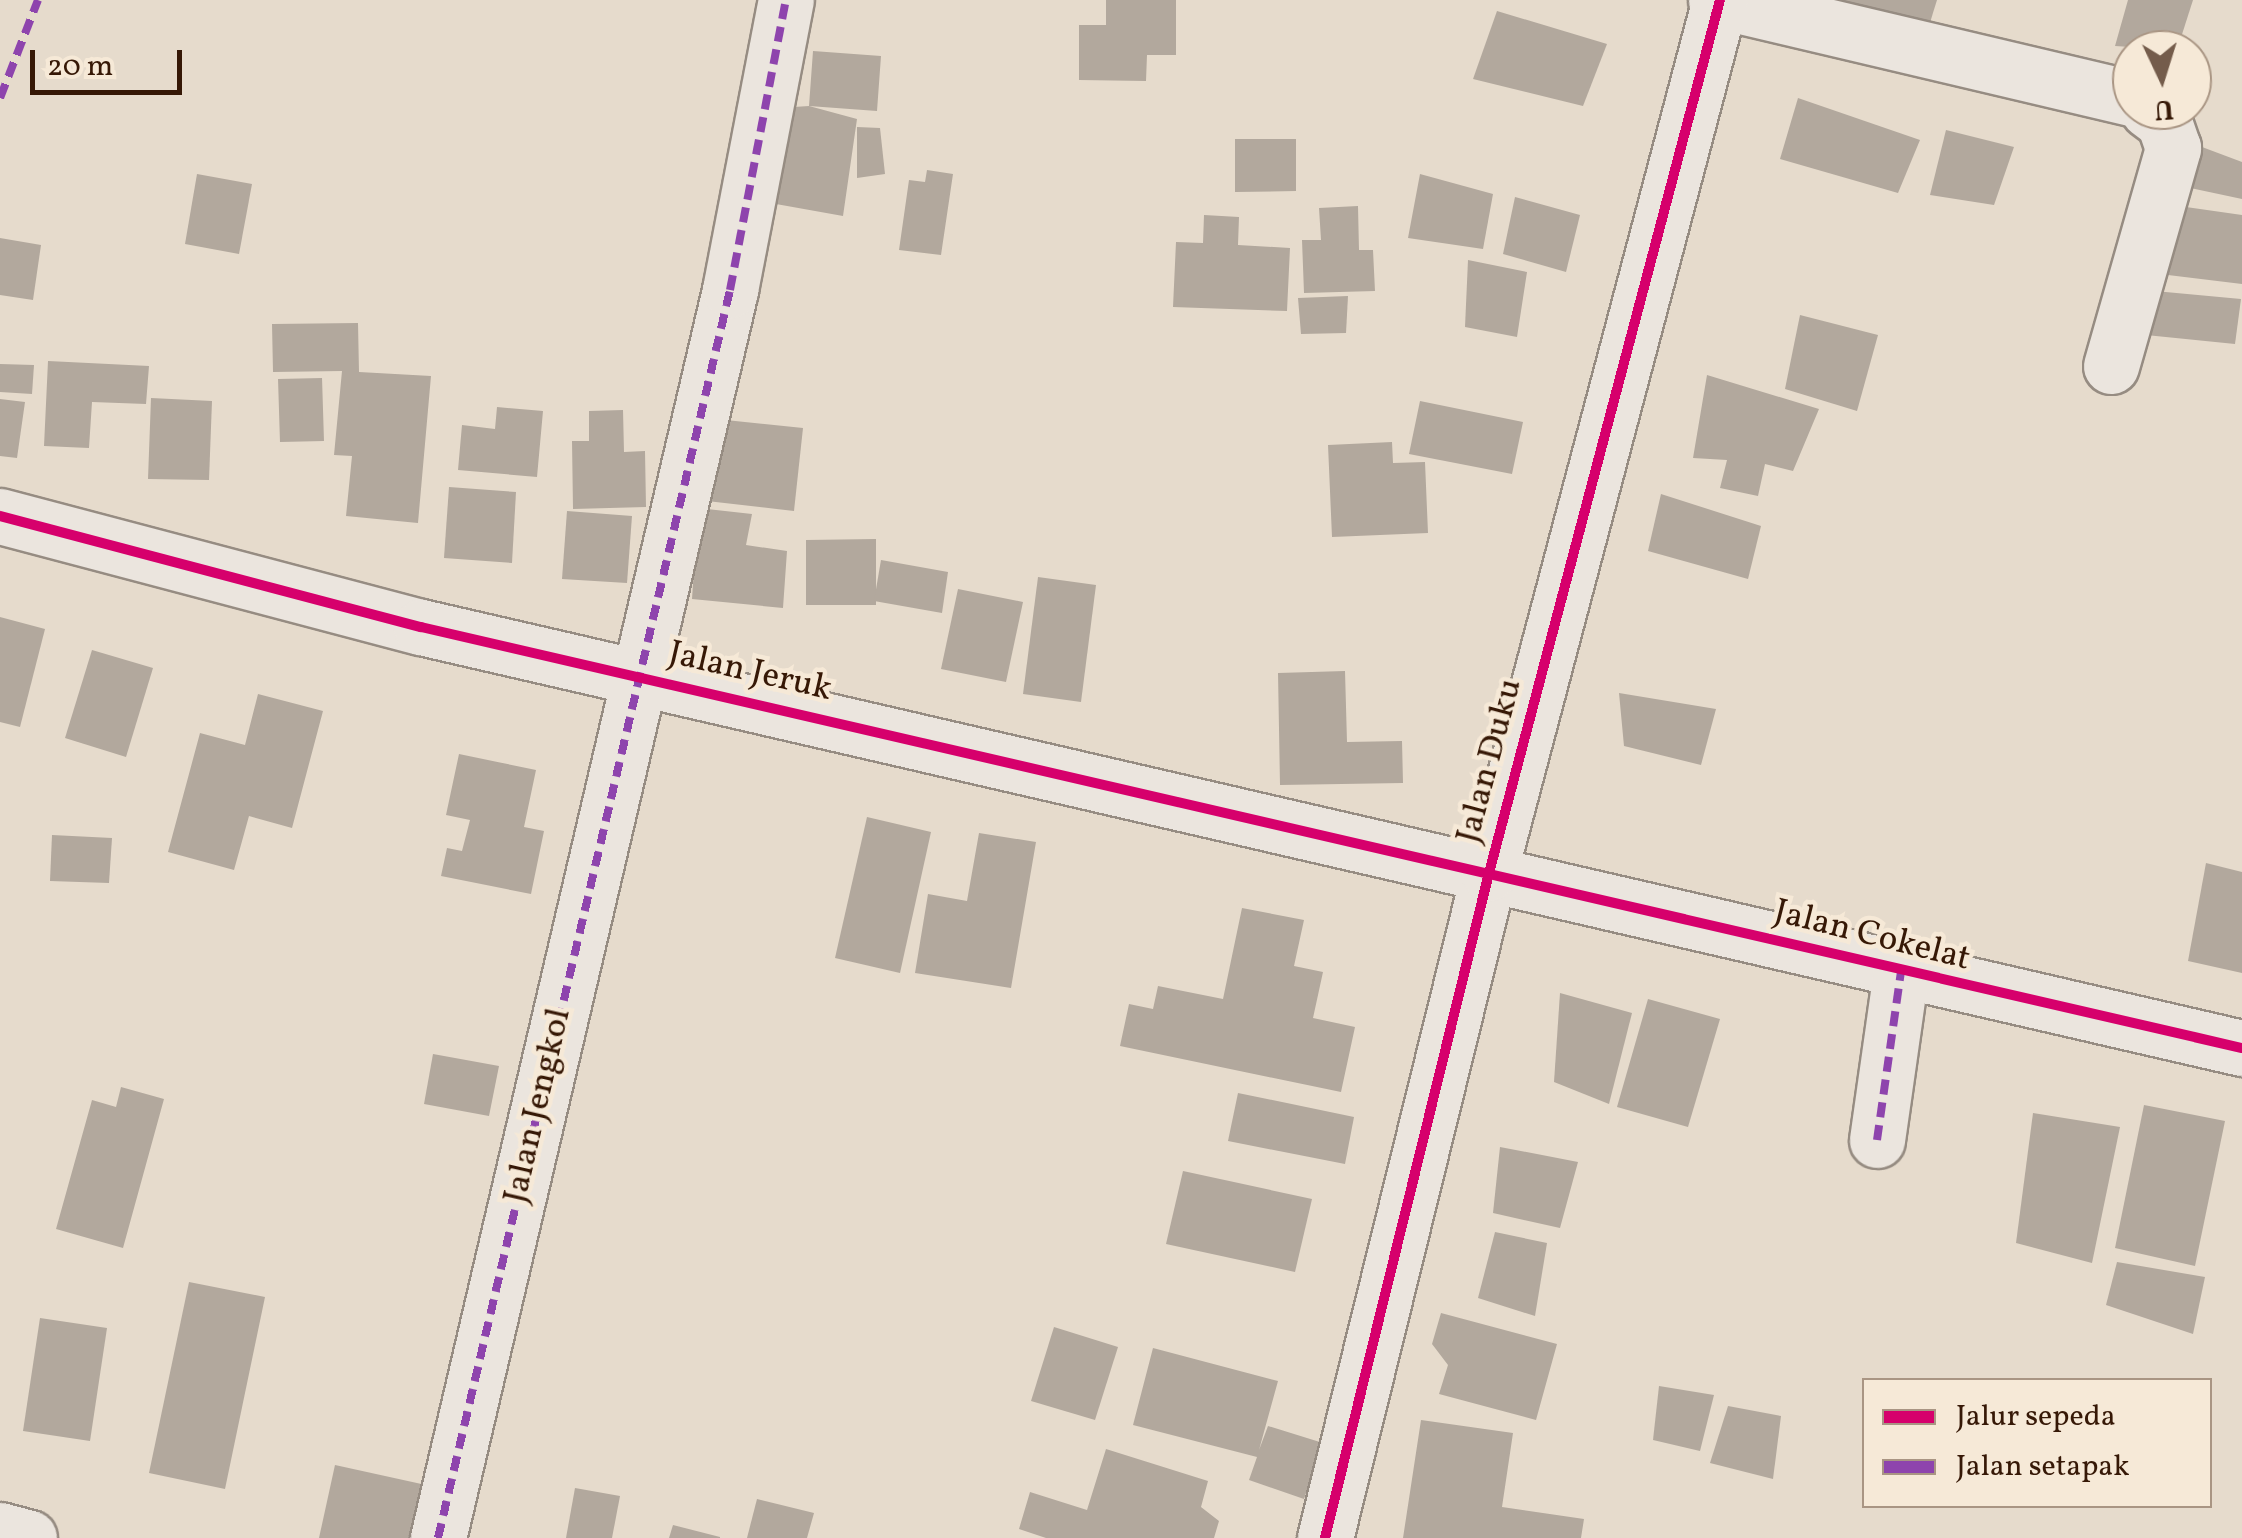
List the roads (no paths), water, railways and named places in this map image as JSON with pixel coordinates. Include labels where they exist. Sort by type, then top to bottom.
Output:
[{"type":"street","name":"Jalan Jengkol","points":[[438,1538],[637,674],[730,290],[786,0]]},
{"type":"street","points":[[1718,0],[2112,93]]},
{"type":"street","name":"Jalan Duku","points":[[1325,1538],[1489,873],[1718,0]]},
{"type":"street","points":[[2111,366],[2173,148],[2167,130]]},
{"type":"street","name":"Jalan Jeruk","points":[[0,516],[422,627],[1489,873]]},
{"type":"street","name":"Jalan Cokelat","points":[[1489,873],[2242,1048]]},
{"type":"street","points":[[1877,1140],[1901,971]]},
{"type":"street","points":[[0,1530],[29,1538]]}]
